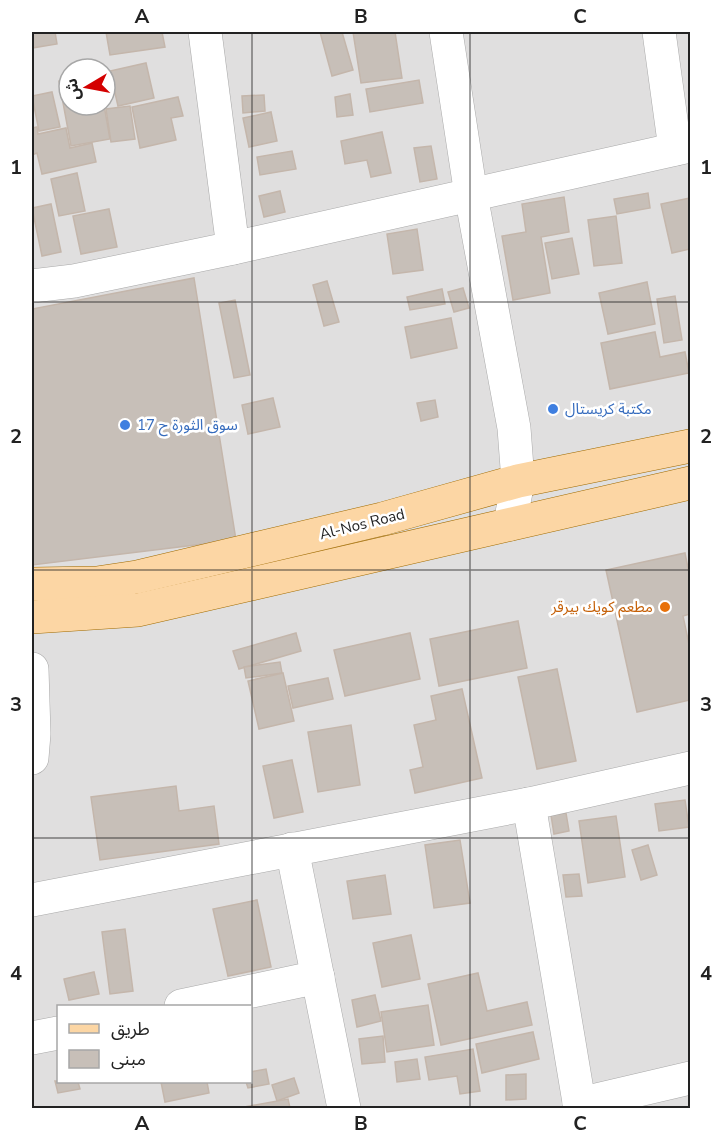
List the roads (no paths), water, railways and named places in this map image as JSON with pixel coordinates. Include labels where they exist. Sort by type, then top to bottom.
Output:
[{"type":"main road","name":"Al-Nos Road","points":[[32,584],[97,583],[138,578],[382,519],[518,482],[690,446]]},
{"type":"main road","points":[[32,616],[138,610],[690,483]]},
{"type":"street","points":[[205,32],[233,248]]},
{"type":"street","points":[[446,32],[471,195],[514,428],[518,482],[510,524]]},
{"type":"street","points":[[32,286],[74,281],[233,248],[683,148],[659,32]]},
{"type":"street","points":[[32,669],[34,734],[32,758]]},
{"type":"street","points":[[32,900],[529,804],[690,768]]},
{"type":"street","points":[[529,804],[579,1106],[690,1078]]},
{"type":"street","points":[[292,849],[344,1108]]},
{"type":"street","points":[[186,1005],[318,977]]},
{"type":"street","points":[[32,1038],[57,1033]]},
{"type":"place","name":"مكتبة كريستال","points":[[553,409]]},
{"type":"place","name":"سوق الثورة ح 17","points":[[125,425]]},
{"type":"place","name":"مطعم كويك بيرقر","points":[[665,607]]}]
